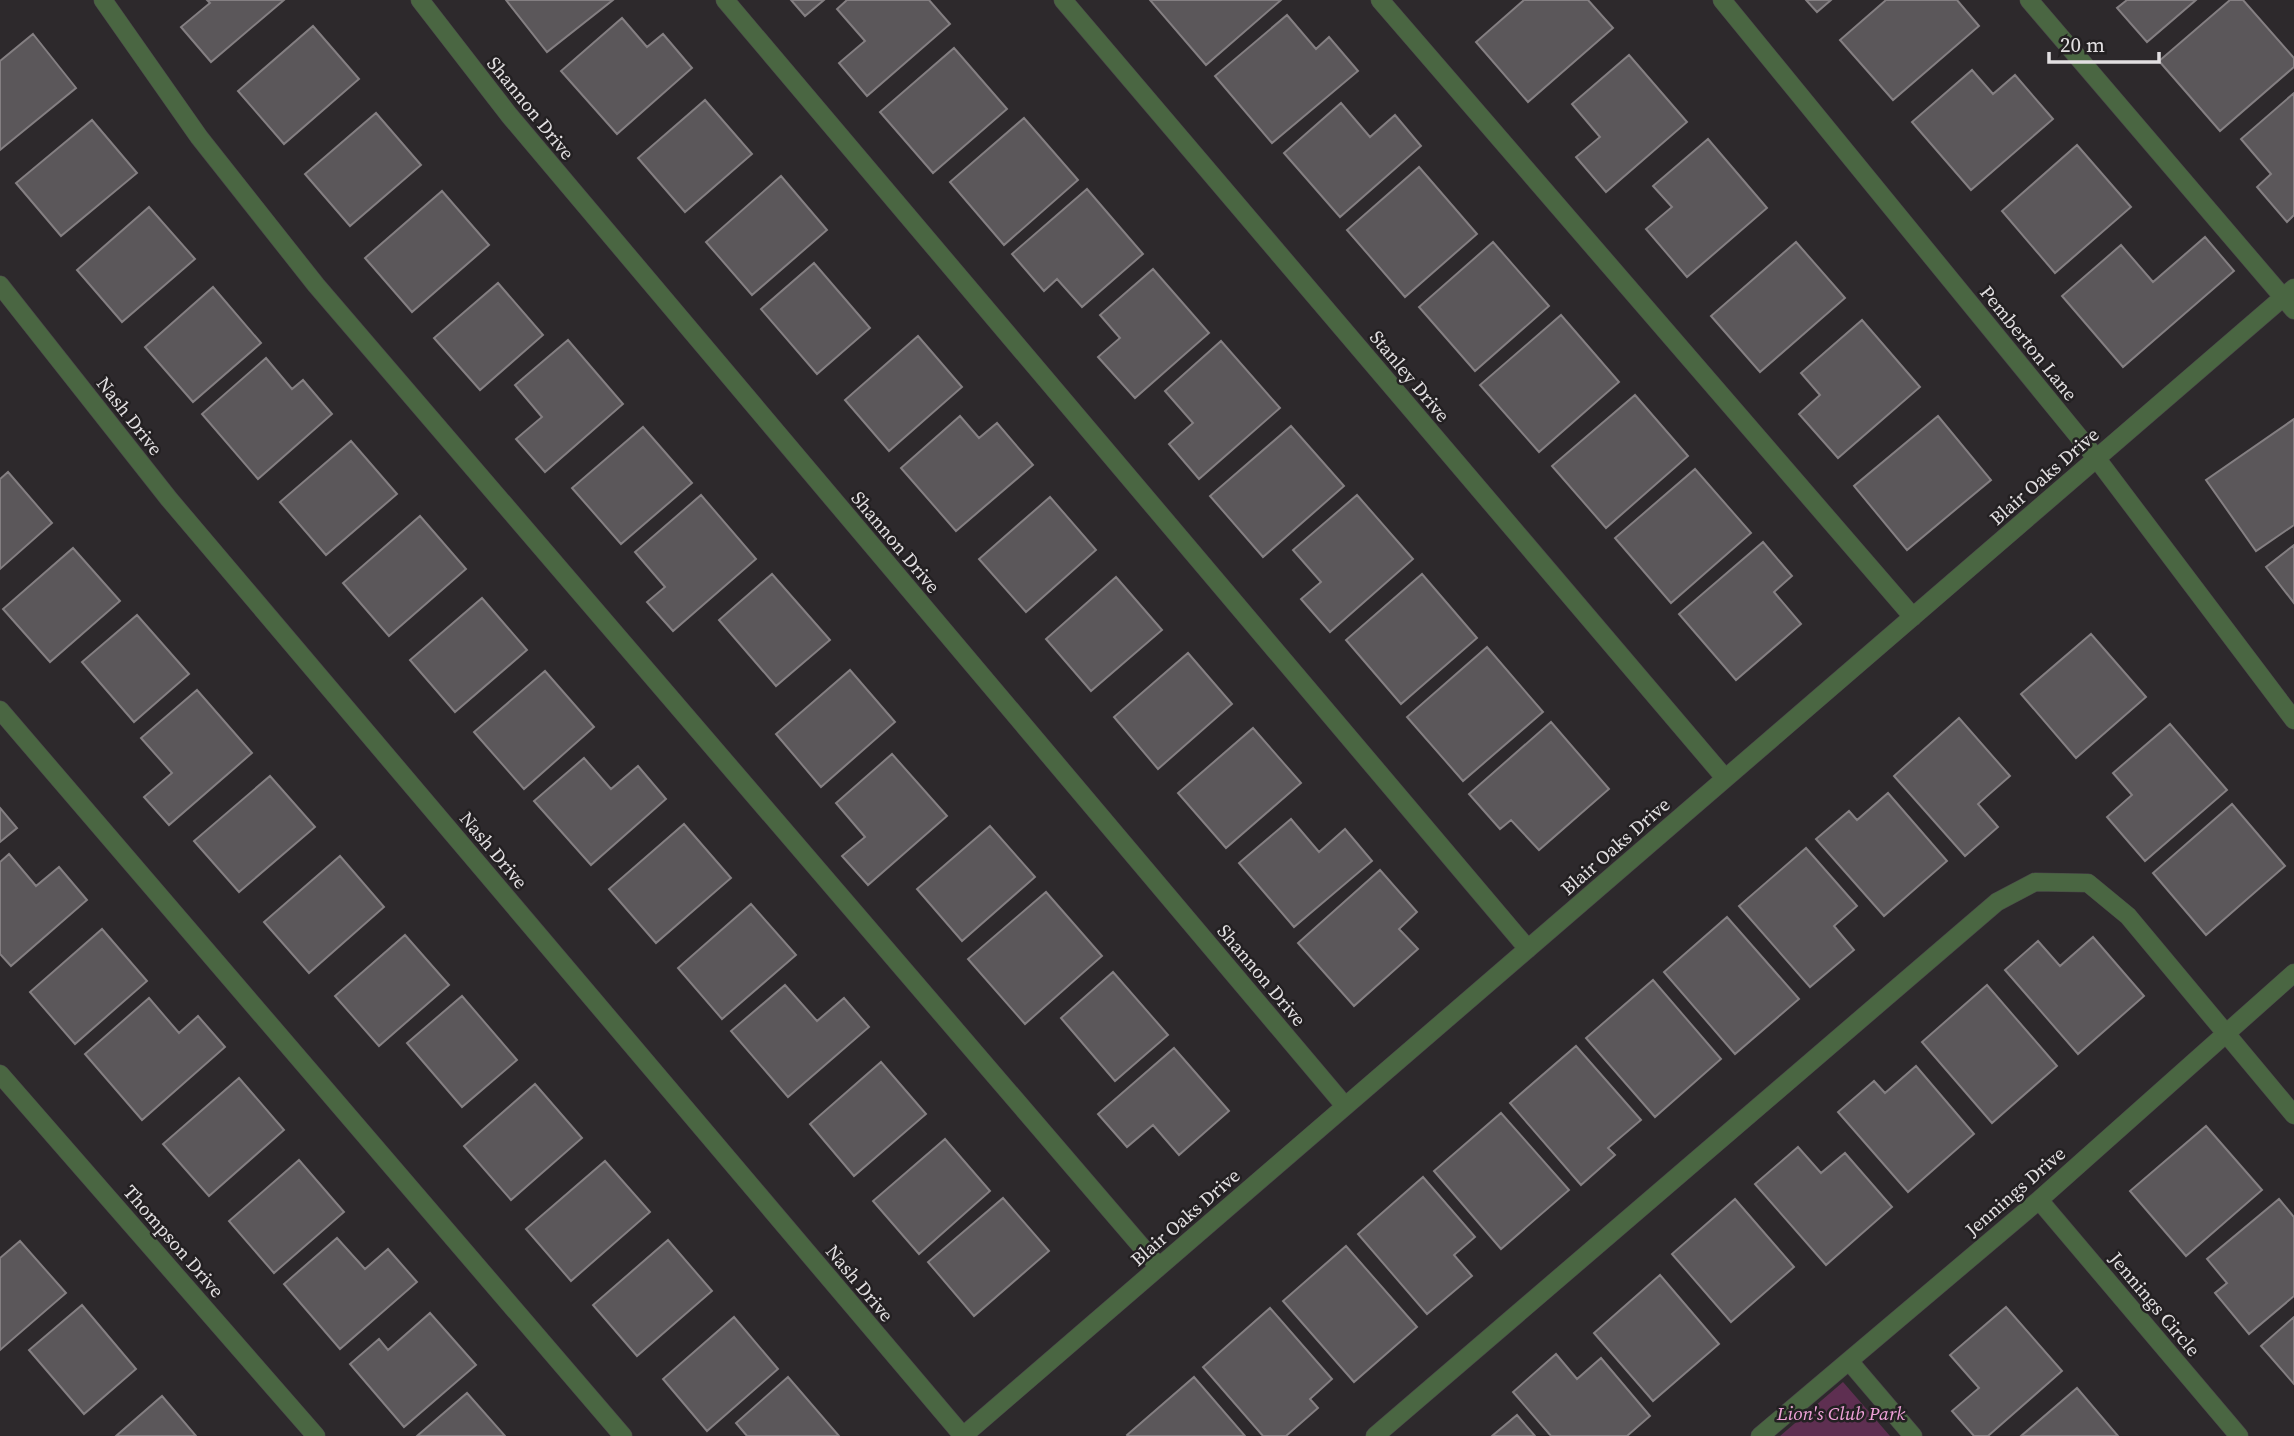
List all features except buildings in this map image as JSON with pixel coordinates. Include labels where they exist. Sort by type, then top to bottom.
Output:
[{"type":"street","points":[[103,0],[199,137],[316,285],[1159,1267]]},
{"type":"street","name":"Shannon Drive","points":[[419,0],[517,126],[1345,1107]]},
{"type":"street","points":[[725,0],[1528,949]]},
{"type":"street","name":"Stanley Drive","points":[[1063,0],[1726,778]]},
{"type":"street","points":[[1380,0],[1913,617]]},
{"type":"street","name":"Pemberton Lane","points":[[1722,0],[2097,458],[2294,720]]},
{"type":"street","points":[[2029,0],[2291,299]]},
{"type":"street","name":"Nash Drive","points":[[0,285],[178,510],[963,1436]]},
{"type":"street","name":"Blair Oaks Drive","points":[[963,1436],[2097,458],[2291,299]]},
{"type":"street","points":[[0,710],[623,1436]]},
{"type":"street","points":[[1375,1436],[1997,902],[2035,882],[2088,883],[2128,916],[2294,1115]]},
{"type":"street","name":"Jennings Drive","points":[[1760,1436],[2039,1200],[2294,973]]},
{"type":"street","name":"Thompson Drive","points":[[0,1074],[316,1436]]},
{"type":"street","name":"Jennings Circle","points":[[2039,1200],[2238,1436]]},
{"type":"street","points":[[1849,1361],[1913,1436]]},
{"type":"green space","name":"Lion's Club Park","points":[[1843,1382],[1890,1436],[1780,1436]]}]
